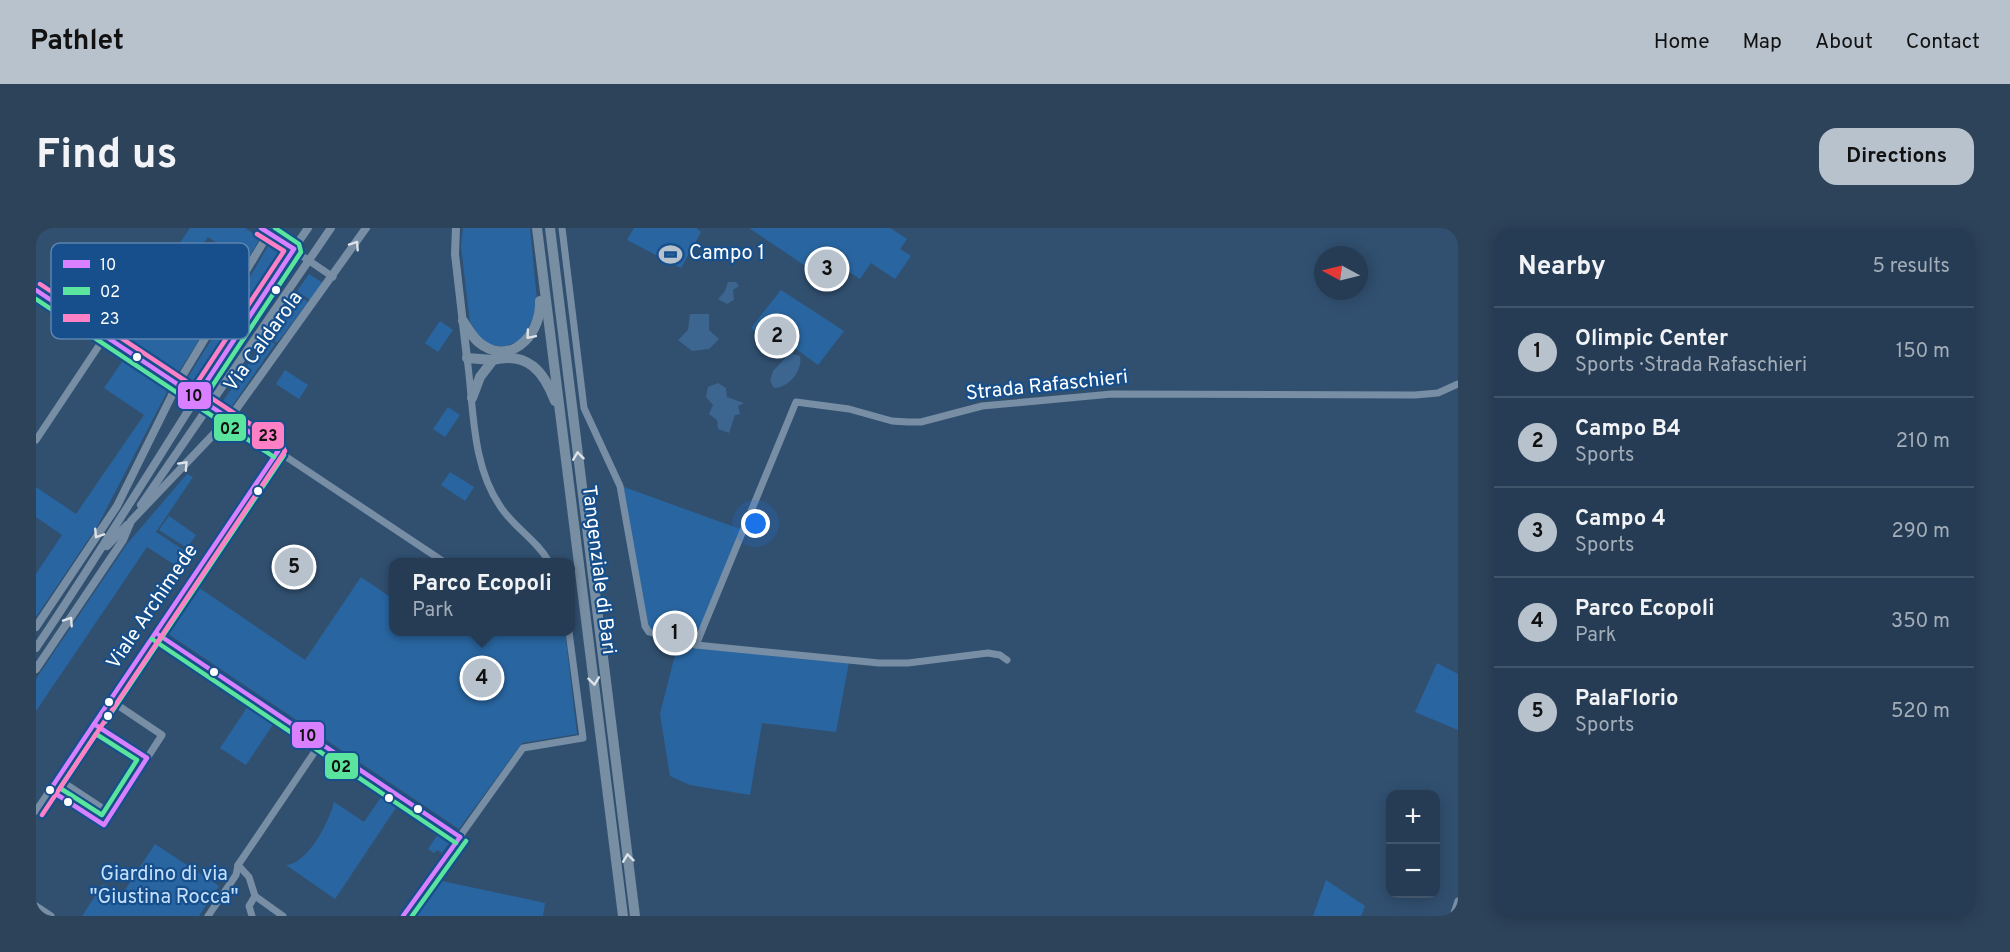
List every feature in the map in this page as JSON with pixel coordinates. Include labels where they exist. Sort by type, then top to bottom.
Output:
[{"type":"highway","name":"Tangenziale di Bari","points":[[551,231],[635,916]]},
{"type":"highway","points":[[467,357],[476,351],[509,350],[530,338],[539,322],[538,233]]},
{"type":"highway","name":"Tangenziale di Bari","points":[[538,233],[623,916]]},
{"type":"highway","points":[[463,321],[472,336],[489,349]]},
{"type":"highway","points":[[467,357],[493,360],[513,358],[538,369],[547,379],[561,415]]},
{"type":"highway","points":[[472,398],[480,377],[493,360]]},
{"type":"street","name":"Via Caldarola","points":[[36,669],[123,540],[131,522],[331,228]]},
{"type":"street","name":"Via Caldarola","points":[[95,561],[228,419],[266,364],[333,277],[366,228]]},
{"type":"street","points":[[456,228],[455,254],[479,461],[487,484],[500,507],[545,558]]},
{"type":"street","points":[[562,228],[584,408],[620,486],[645,626],[649,632],[696,645],[879,663],[908,663],[988,653],[1000,655],[1007,660]]},
{"type":"street","name":"Via Caldarola","points":[[249,316],[307,229]]},
{"type":"street","name":"Via Caldarola","points":[[249,261],[267,230]]},
{"type":"street","points":[[267,230],[333,277]]},
{"type":"street","points":[[36,290],[51,300]]},
{"type":"street","points":[[36,439],[103,339]]},
{"type":"street","points":[[112,339],[438,558]]},
{"type":"street","name":"Via Caldarola","points":[[36,627],[117,506],[177,383],[203,339]]},
{"type":"street","name":"Via Caldarola","points":[[36,648],[95,561],[139,486],[234,339]]},
{"type":"street","name":"Strada Rafaschieri","points":[[696,645],[796,402],[813,402],[859,411],[892,421],[914,422],[982,406],[1112,394],[1416,395],[1438,393],[1458,384]]},
{"type":"street","name":"Viale Archimede","points":[[36,811],[278,451]]},
{"type":"street","name":"Via Caldarola","points":[[117,506],[139,486]]},
{"type":"street","points":[[156,633],[460,837]]},
{"type":"street","points":[[403,916],[523,748],[583,738],[570,636]]},
{"type":"street","points":[[50,790],[104,825],[162,735],[110,700]]},
{"type":"street","points":[[94,724],[147,758]]},
{"type":"street","points":[[208,916],[236,874],[238,866],[320,744]]},
{"type":"street","points":[[58,779],[111,814]]},
{"type":"street","points":[[238,866],[249,878],[255,896],[283,916]]},
{"type":"street","points":[[252,916],[249,906],[255,896]]},
{"type":"street","points":[[1453,916],[1458,901]]},
{"type":"street","points":[[36,906],[51,916]]},
{"type":"green space","points":[[190,228],[245,228],[260,238],[249,257],[249,243],[217,243],[208,237],[204,243],[180,243]]},
{"type":"green space","points":[[463,228],[530,228],[538,311],[521,340],[504,347],[482,343],[470,322],[461,246]]},
{"type":"green space","name":"Campo 1","points":[[634,228],[696,228],[701,232],[681,268],[627,240]]},
{"type":"green space","points":[[749,228],[890,228],[907,239],[900,249],[911,256],[895,279],[871,263],[860,279],[849,272],[838,288]]},
{"type":"green space","points":[[268,246],[280,254],[249,302],[249,278]]},
{"type":"green space","points":[[309,274],[323,283],[310,300],[297,291]]},
{"type":"green space","points":[[781,290],[844,331],[818,365],[788,343],[781,352],[751,328]]},
{"type":"green space","points":[[296,293],[308,302],[277,343],[267,336]]},
{"type":"green space","points":[[440,321],[453,330],[438,352],[425,343]]},
{"type":"green space","points":[[266,338],[275,344],[230,409],[221,404]]},
{"type":"green space","points":[[122,339],[200,339],[176,376]]},
{"type":"green space","points":[[212,339],[224,339],[192,386],[185,382]]},
{"type":"green space","points":[[126,356],[170,386],[98,525],[36,617],[36,574],[62,535],[36,517],[36,487],[76,514],[144,415],[104,388]]},
{"type":"green space","points":[[285,370],[308,385],[299,399],[276,384]]},
{"type":"green space","points":[[448,407],[460,415],[445,437],[433,429]]},
{"type":"green space","points":[[613,469],[624,487],[740,529],[693,648],[849,662],[836,732],[762,723],[750,795],[690,785],[670,776],[660,714],[679,639],[649,632]]},
{"type":"green space","points":[[450,472],[474,487],[465,501],[441,485]]},
{"type":"green space","points":[[187,474],[193,477],[156,532],[185,551],[175,565],[147,547],[36,711],[36,679],[127,544]]},
{"type":"green space","points":[[169,516],[196,535],[187,548],[159,530]]},
{"type":"green space","points":[[361,577],[389,596],[389,636],[565,636],[577,734],[522,743],[459,829],[164,631],[195,585],[305,660]]},
{"type":"green space","points":[[1437,663],[1458,674],[1458,730],[1415,712]]},
{"type":"green space","points":[[250,703],[276,720],[246,765],[220,748]]},
{"type":"green space","points":[[384,793],[399,803],[335,899],[286,865],[302,858],[316,841],[328,820],[334,802],[364,822]]},
{"type":"green space","points":[[440,831],[452,839],[442,853],[437,850],[434,853],[428,849]]},
{"type":"green space","name":"Giardino di via \"Giustina Rocca\"","points":[[155,844],[219,886],[199,916],[82,916],[103,884],[121,896]]},
{"type":"green space","points":[[437,880],[545,903],[543,916],[411,916]]},
{"type":"green space","points":[[1326,880],[1365,906],[1361,916],[1313,916]]},
{"type":"shaded area","points":[[728,282],[736,282],[739,286],[733,290],[734,300],[727,304],[718,299],[725,291]]},
{"type":"shaded area","points":[[690,314],[709,314],[709,330],[719,339],[709,349],[692,351],[678,340],[688,330]]},
{"type":"shaded area","points":[[790,353],[800,356],[797,372],[790,382],[774,388],[770,381],[773,371]]},
{"type":"shaded area","points":[[718,383],[726,388],[727,397],[744,403],[738,406],[740,414],[735,415],[729,433],[718,429],[717,420],[709,414],[713,405],[706,397],[708,387]]},
{"type":"transit line","name":"10","points":[[249,317],[294,249],[261,228]]},
{"type":"transit line","name":"02","points":[[249,331],[301,252],[299,244],[275,228]]},
{"type":"transit line","name":"23","points":[[249,304],[284,251],[257,234]]},
{"type":"transit line","name":"23","points":[[40,284],[51,291]]},
{"type":"transit line","name":"10","points":[[36,290],[51,300]]},
{"type":"transit line","name":"02","points":[[36,299],[51,309]]},
{"type":"transit line","name":"02","points":[[96,339],[274,457]]},
{"type":"transit line","name":"10","points":[[110,339],[278,451]]},
{"type":"transit line","name":"23","points":[[42,815],[285,451],[282,445],[123,339]]},
{"type":"transit line","name":"23","points":[[191,392],[226,339]]},
{"type":"transit line","name":"10","points":[[197,396],[235,339]]},
{"type":"transit line","name":"02","points":[[203,400],[243,339]]},
{"type":"transit line","name":"10","points":[[94,724],[278,451]]},
{"type":"transit line","name":"02","points":[[105,722],[284,455]]},
{"type":"transit line","name":"10","points":[[156,633],[460,837]]},
{"type":"transit line","name":"02","points":[[152,639],[456,843]]},
{"type":"transit line","name":"10","points":[[94,724],[147,758],[104,825],[50,790],[94,724]]},
{"type":"transit line","name":"02","points":[[96,734],[137,760],[102,815],[60,788],[96,734]]},
{"type":"transit line","name":"10","points":[[403,916],[460,837]]},
{"type":"transit line","name":"02","points":[[412,916],[466,841]]},
{"type":"place","name":"Campo 1","points":[[671,254]]},
{"type":"place","name":"Campo 4","points":[[827,269]]},
{"type":"place","name":"Campo B4","points":[[777,336]]},
{"type":"place","name":"PalaFlorio","points":[[294,567]]},
{"type":"place","name":"Olimpic Center","points":[[675,633]]},
{"type":"place","name":"Parco Ecopoli","points":[[482,678]]}]
